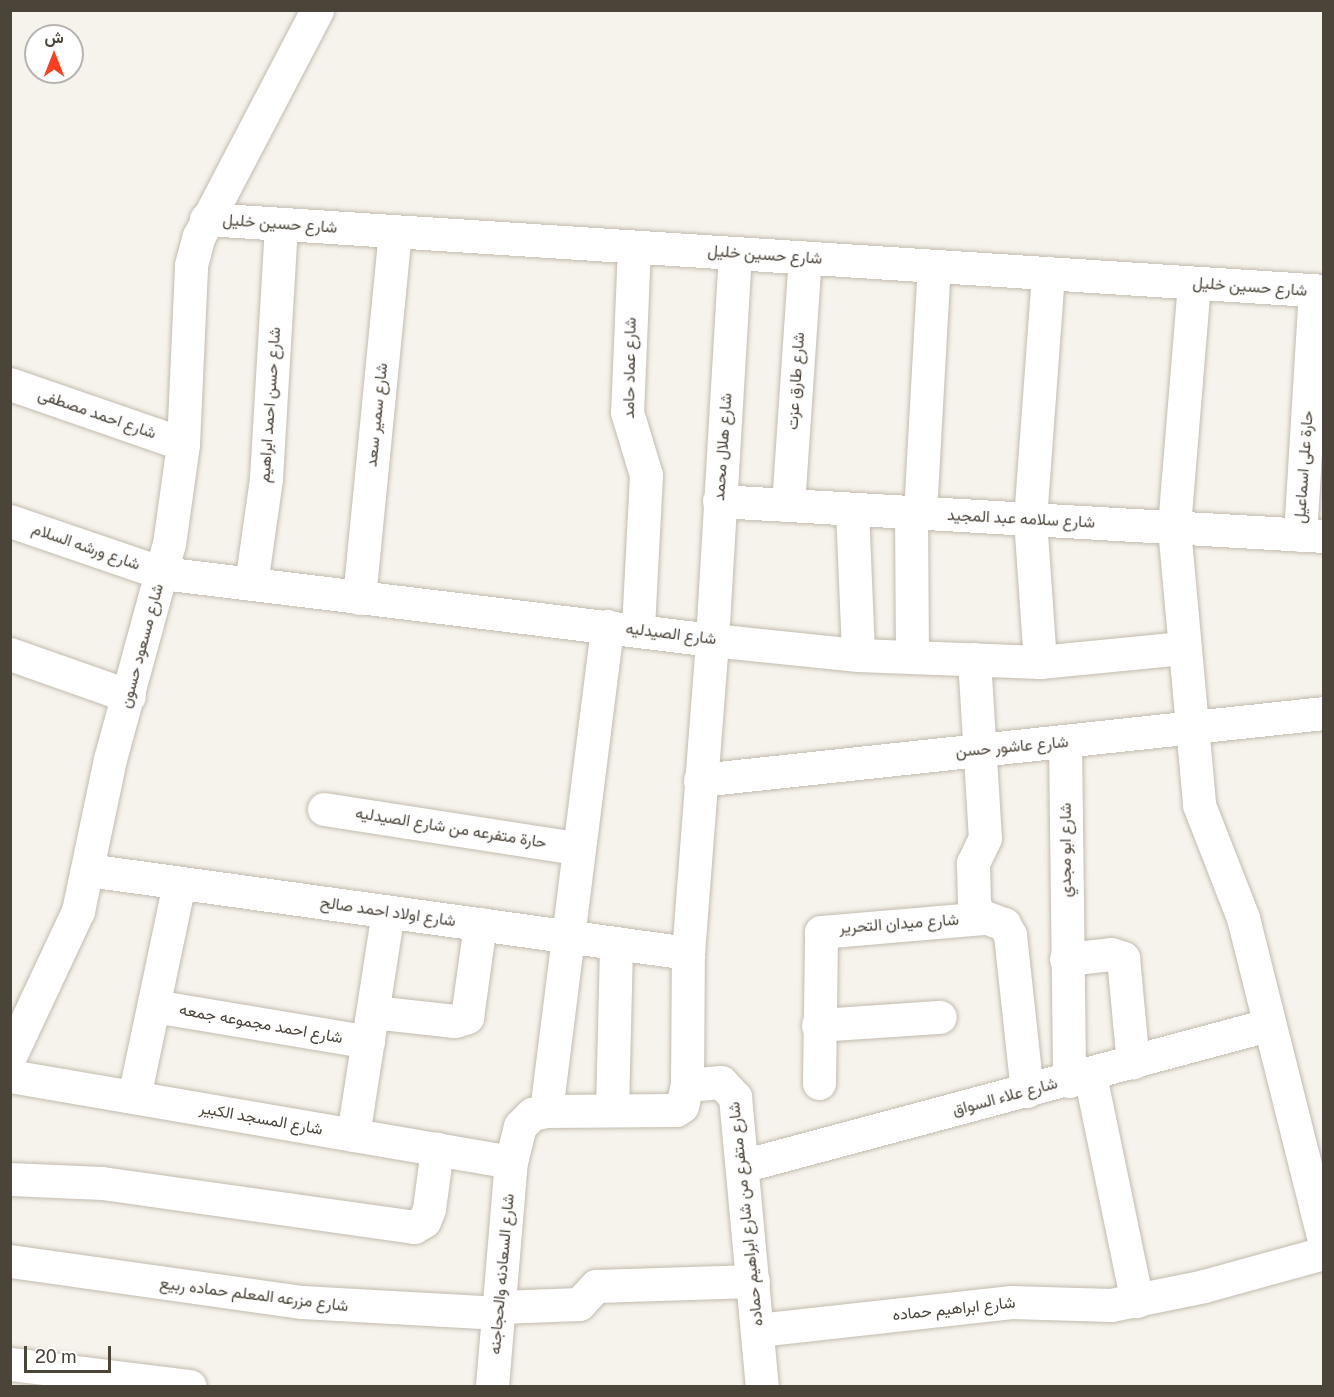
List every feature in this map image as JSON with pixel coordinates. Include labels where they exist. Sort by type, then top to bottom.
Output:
[{"type":"street","name":"شارع مسعود حسون","points":[[10,1056],[78,911],[110,759],[162,573],[183,444],[192,265],[206,219],[317,10]]},
{"type":"street","name":"شارع حسين خليل","points":[[206,219],[1319,291]]},
{"type":"street","name":"شارع حسن احمد ابراهيم","points":[[251,584],[266,478],[281,224]]},
{"type":"street","name":"شارع سمير سعد","points":[[359,598],[394,232]]},
{"type":"street","name":"شارع عماد حامد","points":[[623,628],[646,475],[627,412],[634,247]]},
{"type":"street","name":"شارع هلال محمد","points":[[687,1084],[688,953],[712,640],[735,254]]},
{"type":"street","name":"شارع طارق عزت","points":[[788,505],[804,258]]},
{"type":"street","points":[[912,657],[916,512],[934,266]]},
{"type":"street","points":[[1040,662],[1030,519],[1048,273]]},
{"type":"street","points":[[1194,283],[1174,528],[1182,648],[1199,805],[1243,918],[1323,1240]]},
{"type":"street","name":"حارة على اسماعيل","points":[[1312,535],[1319,291]]},
{"type":"street","name":"شارع احمد مصطفى","points":[[10,384],[183,444]]},
{"type":"street","name":"شارع سلامه عبد المجيد","points":[[719,501],[1312,535]]},
{"type":"street","points":[[852,509],[858,655]]},
{"type":"street","name":"شارع ورشه السلام","points":[[10,521],[162,573]]},
{"type":"street","name":"شارع الصيدليه","points":[[162,573],[712,640],[858,655],[1040,662],[1182,648]]},
{"type":"street","points":[[623,628],[578,848],[546,1111],[676,1110],[682,1106],[687,1084]]},
{"type":"street","points":[[10,654],[129,696]]},
{"type":"street","points":[[974,659],[985,843],[974,858],[975,909],[984,918],[1004,924],[1010,935],[1027,1091]]},
{"type":"street","name":"شارع عاشور حسن","points":[[700,780],[1065,741],[1191,730],[1323,713]]},
{"type":"street","name":"شارع ابو مجدي","points":[[1065,741],[1066,959],[1079,1078],[1137,1301]]},
{"type":"street","name":"حارة متفرعه من شارع الصيدليه","points":[[324,809],[578,848]]},
{"type":"street","name":"شارع اولاد احمد صالح","points":[[88,870],[688,953]]},
{"type":"street","points":[[134,1097],[179,883]]},
{"type":"street","points":[[353,1135],[388,912]]},
{"type":"street","name":"شارع ميدان التحرير","points":[[819,1083],[821,932],[984,918]]},
{"type":"street","name":"شارع احمد مجموعه جمعه","points":[[154,1006],[371,1027],[455,1021],[467,1017],[480,924]]},
{"type":"street","points":[[612,1110],[616,943]]},
{"type":"street","points":[[1066,959],[1111,954],[1123,958],[1133,1063]]},
{"type":"street","points":[[818,1025],[940,1017]]},
{"type":"street","name":"شارع علاء السواق","points":[[742,1166],[1079,1078],[1268,1025]]},
{"type":"street","name":"شارع المسجد الكبير","points":[[10,1076],[512,1162]]},
{"type":"street","name":"شارع متفرع من شارع ابراهيم حماده","points":[[687,1084],[721,1082],[730,1088],[735,1097],[762,1386]]},
{"type":"street","name":"شارع السعادنه والحجاجنه","points":[[492,1386],[512,1162],[520,1126],[532,1114],[546,1111]]},
{"type":"street","points":[[10,1179],[102,1183],[414,1227],[424,1221],[429,1209],[437,1149]]},
{"type":"street","name":"شارع ابراهيم حماده","points":[[758,1330],[1011,1302],[1082,1307],[1137,1301],[1323,1253]]},
{"type":"street","name":"شارع مزرعه المعلم حماده ربيع","points":[[10,1261],[302,1302],[500,1310],[579,1304],[596,1286],[753,1281]]},
{"type":"street","points":[[10,1364],[190,1386]]}]
